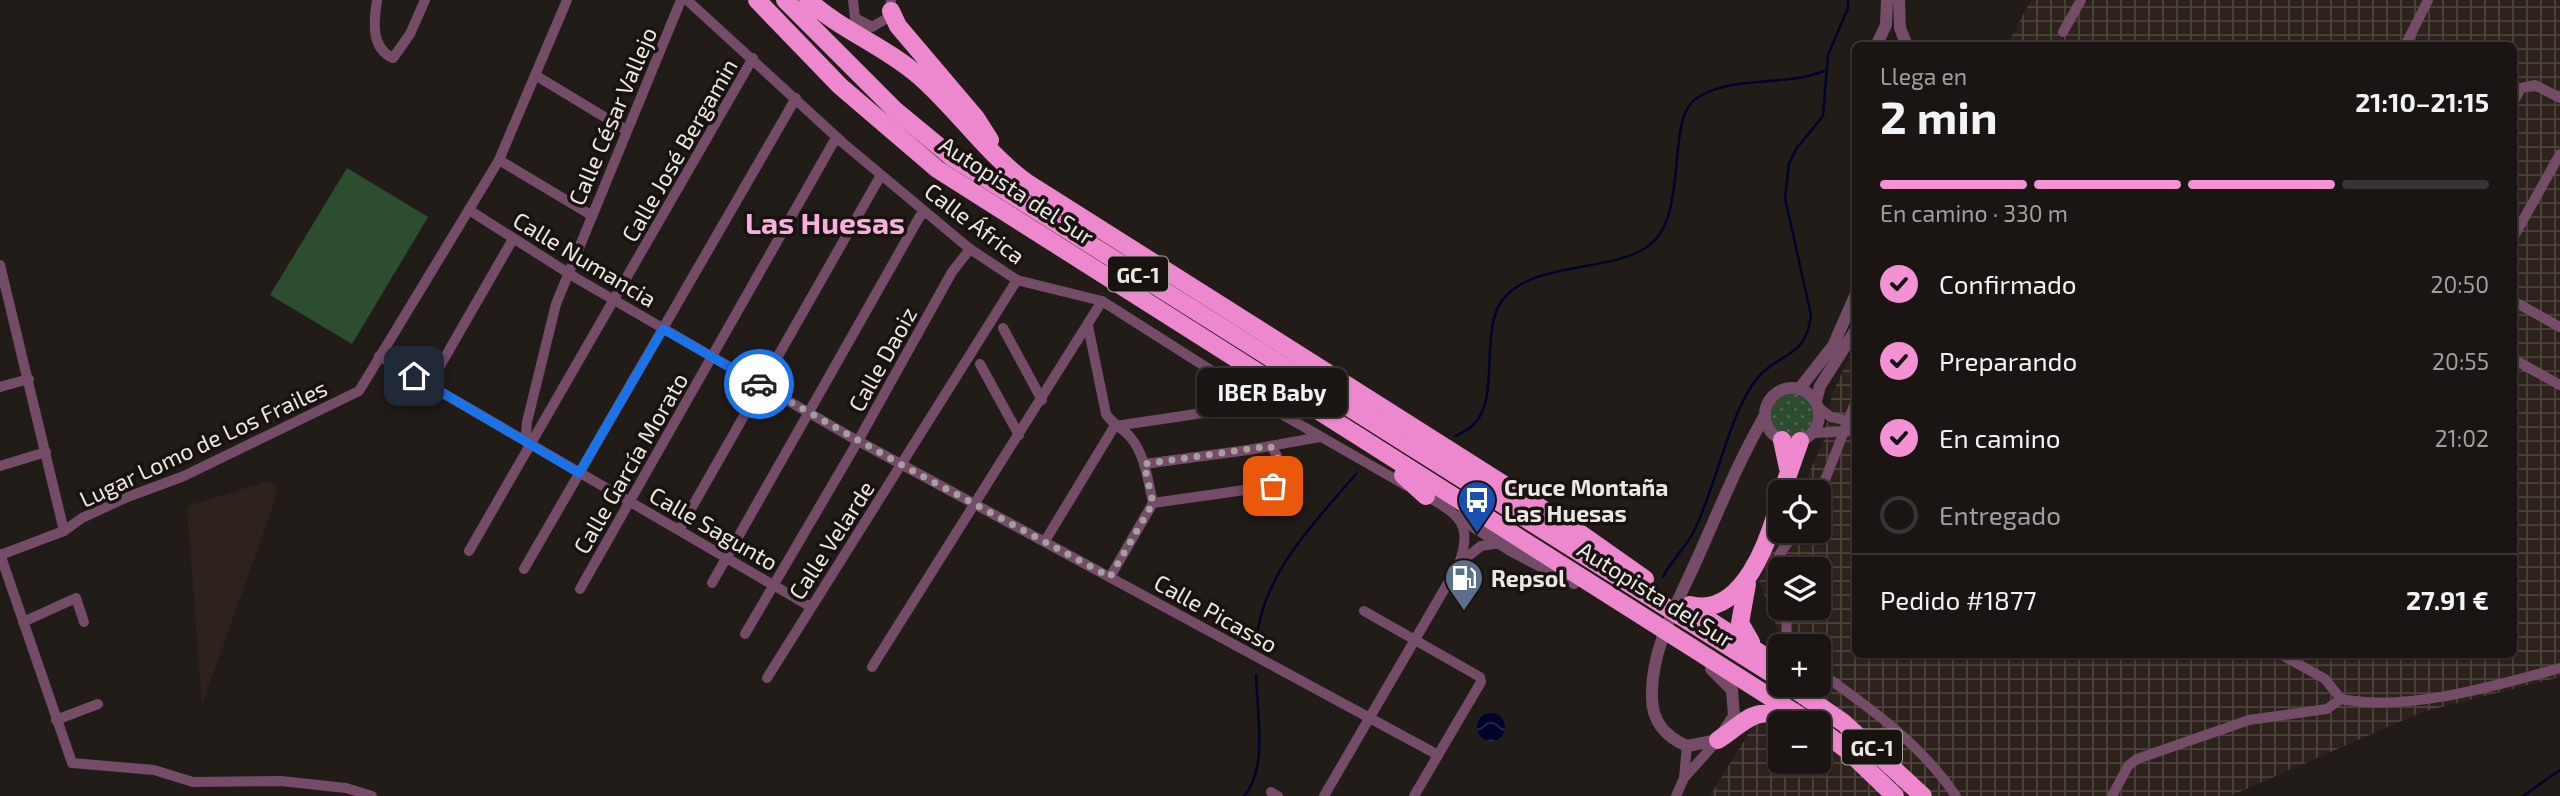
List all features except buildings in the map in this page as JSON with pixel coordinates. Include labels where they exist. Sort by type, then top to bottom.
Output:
[{"type":"highway","name":"Autopista del Sur","points":[[757,0],[840,86],[937,169],[1619,605],[1791,711]]},
{"type":"highway","name":"Autopista del Sur","points":[[785,0],[896,111],[953,158],[1685,609],[1768,671]]},
{"type":"highway","points":[[808,0],[838,25],[913,71],[1002,164],[1026,183],[1574,529],[1633,578]]},
{"type":"highway","points":[[893,4],[898,26],[976,118],[1010,168],[1026,183]]},
{"type":"highway","points":[[1319,412],[1400,472],[1562,575]]},
{"type":"highway","points":[[1785,480],[1792,438]]},
{"type":"highway","points":[[1400,472],[1426,496]]},
{"type":"highway","points":[[1768,534],[1752,567],[1742,601],[1740,623],[1746,637],[1768,657]]},
{"type":"highway","points":[[1685,609],[1720,604],[1732,595],[1752,567]]},
{"type":"highway","points":[[1685,609],[1764,654]]},
{"type":"highway","points":[[1719,674],[1776,711]]},
{"type":"highway","name":"GC-1","points":[[1807,697],[1894,766],[1923,796]]},
{"type":"highway","points":[[1810,697],[1816,703]]},
{"type":"highway","points":[[1718,740],[1753,714],[1768,713]]},
{"type":"highway","name":"GC-1","points":[[1831,738],[1895,796]]},
{"type":"highway","points":[[1831,752],[1883,796]]},
{"type":"street","points":[[377,0],[374,34],[380,47],[393,58],[410,34],[425,0]]},
{"type":"street","points":[[379,356],[499,160],[567,0]]},
{"type":"street","name":"Calle César Vallejo","points":[[531,444],[526,434],[527,422],[548,327],[591,215],[681,0]]},
{"type":"street","name":"Calle África","points":[[687,0],[838,138],[970,249],[1017,280],[1102,301],[1264,404],[1459,517]]},
{"type":"street","points":[[853,0],[855,18],[865,26],[879,26],[893,4]]},
{"type":"street","points":[[1878,42],[1886,25],[1887,0]]},
{"type":"street","points":[[1899,0],[1900,28],[1904,42]]},
{"type":"street","points":[[2063,32],[2081,0]]},
{"type":"street","points":[[2407,42],[2428,0]]},
{"type":"street","name":"Calle José Bergamin","points":[[469,551],[753,58]]},
{"type":"street","points":[[535,75],[626,130]]},
{"type":"street","points":[[2517,96],[2521,88],[2535,85],[2560,98]]},
{"type":"street","points":[[524,569],[796,98]]},
{"type":"street","name":"Calle García Morato","points":[[580,589],[838,138]]},
{"type":"street","points":[[2517,231],[2560,154]]},
{"type":"street","points":[[499,160],[591,215]]},
{"type":"street","points":[[679,530],[881,175]]},
{"type":"street","name":"Calle Numancia","points":[[469,210],[663,329],[975,505]]},
{"type":"street","points":[[712,583],[920,216],[925,213]]},
{"type":"street","points":[[429,385],[513,239]]},
{"type":"street","name":"Calle Daoiz","points":[[745,634],[858,441],[952,272],[970,249]]},
{"type":"street","points":[[0,265],[64,531]]},
{"type":"street","name":"Calle Velarde","points":[[766,678],[1017,280]]},
{"type":"street","points":[[872,667],[1102,301]]},
{"type":"street","points":[[1800,388],[1833,345],[1852,303]]},
{"type":"street","points":[[2517,303],[2560,327]]},
{"type":"street","points":[[1088,326],[1106,414],[1114,427],[1125,431],[1134,442],[1144,464],[1153,503],[1110,577]]},
{"type":"street","points":[[1003,328],[1042,400]]},
{"type":"street","points":[[1792,438],[1819,421],[1817,404],[1820,386],[1852,336]]},
{"type":"street","name":"Calle Sagunto","points":[[379,356],[811,607]]},
{"type":"street","name":"Lugar Lomo de Los Frailes","points":[[0,555],[64,531],[103,508],[184,476],[359,391],[379,356]]},
{"type":"street","points":[[2517,361],[2560,385]]},
{"type":"street","points":[[980,364],[1019,435]]},
{"type":"street","points":[[0,387],[29,379]]},
{"type":"street","points":[[1718,740],[1687,746],[1662,729],[1651,699],[1657,655],[1744,453],[1764,417],[1768,400],[1774,393],[1791,387],[1800,388],[1831,417],[1851,426]]},
{"type":"street","points":[[1045,541],[1114,427],[1141,420],[1264,404]]},
{"type":"street","points":[[531,408],[537,419],[545,420]]},
{"type":"street","points":[[1764,417],[1792,438]]},
{"type":"street","points":[[508,431],[527,422]]},
{"type":"street","points":[[1744,453],[1757,442],[1851,426]]},
{"type":"street","points":[[1826,480],[1851,426]]},
{"type":"street","points":[[1144,464],[1320,437]]},
{"type":"street","points":[[1279,459],[1292,443]]},
{"type":"street","points":[[1153,503],[1273,486],[1280,475],[1279,459],[1270,446]]},
{"type":"street","points":[[0,466],[46,452]]},
{"type":"street","name":"Calle Picasso","points":[[975,505],[1438,755]]},
{"type":"street","points":[[1459,517],[1500,543],[1619,605]]},
{"type":"street","points":[[1324,796],[1459,564],[1466,544],[1466,531],[1459,517]]},
{"type":"street","points":[[1459,564],[1481,546],[1500,543]]},
{"type":"street","points":[[0,555],[70,761],[75,765],[154,770],[192,782],[281,781],[346,788],[372,796]]},
{"type":"street","points":[[23,622],[76,598],[84,622]]},
{"type":"street","points":[[1364,611],[1480,677],[1481,682],[1414,796]]},
{"type":"street","points":[[1676,796],[1684,778],[1730,725],[1735,710],[1732,690],[1719,674],[1678,642]]},
{"type":"street","points":[[2287,658],[2325,679],[2341,698],[2364,703],[2390,703],[2506,683],[2560,668]]},
{"type":"street","points":[[1831,680],[1881,714],[1920,753],[1956,796]]},
{"type":"street","points":[[2112,796],[2128,766],[2137,759],[2249,720],[2327,709],[2341,698]]},
{"type":"street","points":[[56,720],[98,704]]},
{"type":"street","points":[[1684,778],[1687,746]]},
{"type":"shaded area","points":[[2031,0],[2560,0],[2560,677],[2422,712],[2230,796],[1710,796],[1771,697],[1831,697],[1831,634],[1779,634],[1774,620],[1831,620],[1831,557],[1770,557],[1776,543],[1831,543],[1831,480],[1806,480],[1823,443],[1832,394],[1852,351],[1852,658],[2517,658],[2517,42],[2009,42]]},
{"type":"shaded area","points":[[266,482],[277,485],[273,506],[202,704],[187,506]]},
{"type":"shaded area","points":[[1768,561],[1768,604],[1759,581]]},
{"type":"green space","points":[[347,168],[428,217],[352,344],[270,295]]},
{"type":"green space","points":[[1792,394],[1807,400],[1813,415],[1807,430],[1792,436],[1777,430],[1771,415],[1777,400]]},
{"type":"water","points":[[1491,713],[1501,717],[1505,727],[1501,737],[1491,741],[1481,737],[1477,727],[1481,717]]},
{"type":"waterway","points":[[1663,577],[1693,533],[1701,516],[1732,427],[1750,388],[1761,374],[1799,346],[1808,329],[1811,315],[1785,198],[1789,164],[1796,149],[1823,116],[1828,55],[1848,8],[1848,0]]},
{"type":"waterway","points":[[1456,436],[1472,426],[1482,413],[1486,399],[1495,315],[1501,302],[1513,289],[1548,274],[1628,256],[1644,249],[1659,235],[1668,215],[1678,145],[1688,107],[1700,96],[1730,85],[1793,79],[1824,71]]},
{"type":"waterway","points":[[1257,636],[1262,612],[1281,569],[1309,529],[1356,474]]},
{"type":"waterway","points":[[1244,796],[1251,785],[1259,756],[1256,675]]},
{"type":"waterway","points":[[2523,796],[2560,770]]},
{"type":"way so far","points":[[759,384],[1110,577],[1153,503],[1144,464],[1270,446],[1279,459],[1280,475],[1273,486]]},
{"type":"place","name":"IBER Baby","points":[[1273,486]]},
{"type":"place","name":"Cruce Montaña Las Huesas","points":[[1477,534]]},
{"type":"place","name":"Repsol","points":[[1464,612]]},
{"type":"district","name":"Las Huesas","points":[[825,222]]},
{"type":"route","points":[[414,376],[579,473],[663,329],[759,384]]}]
